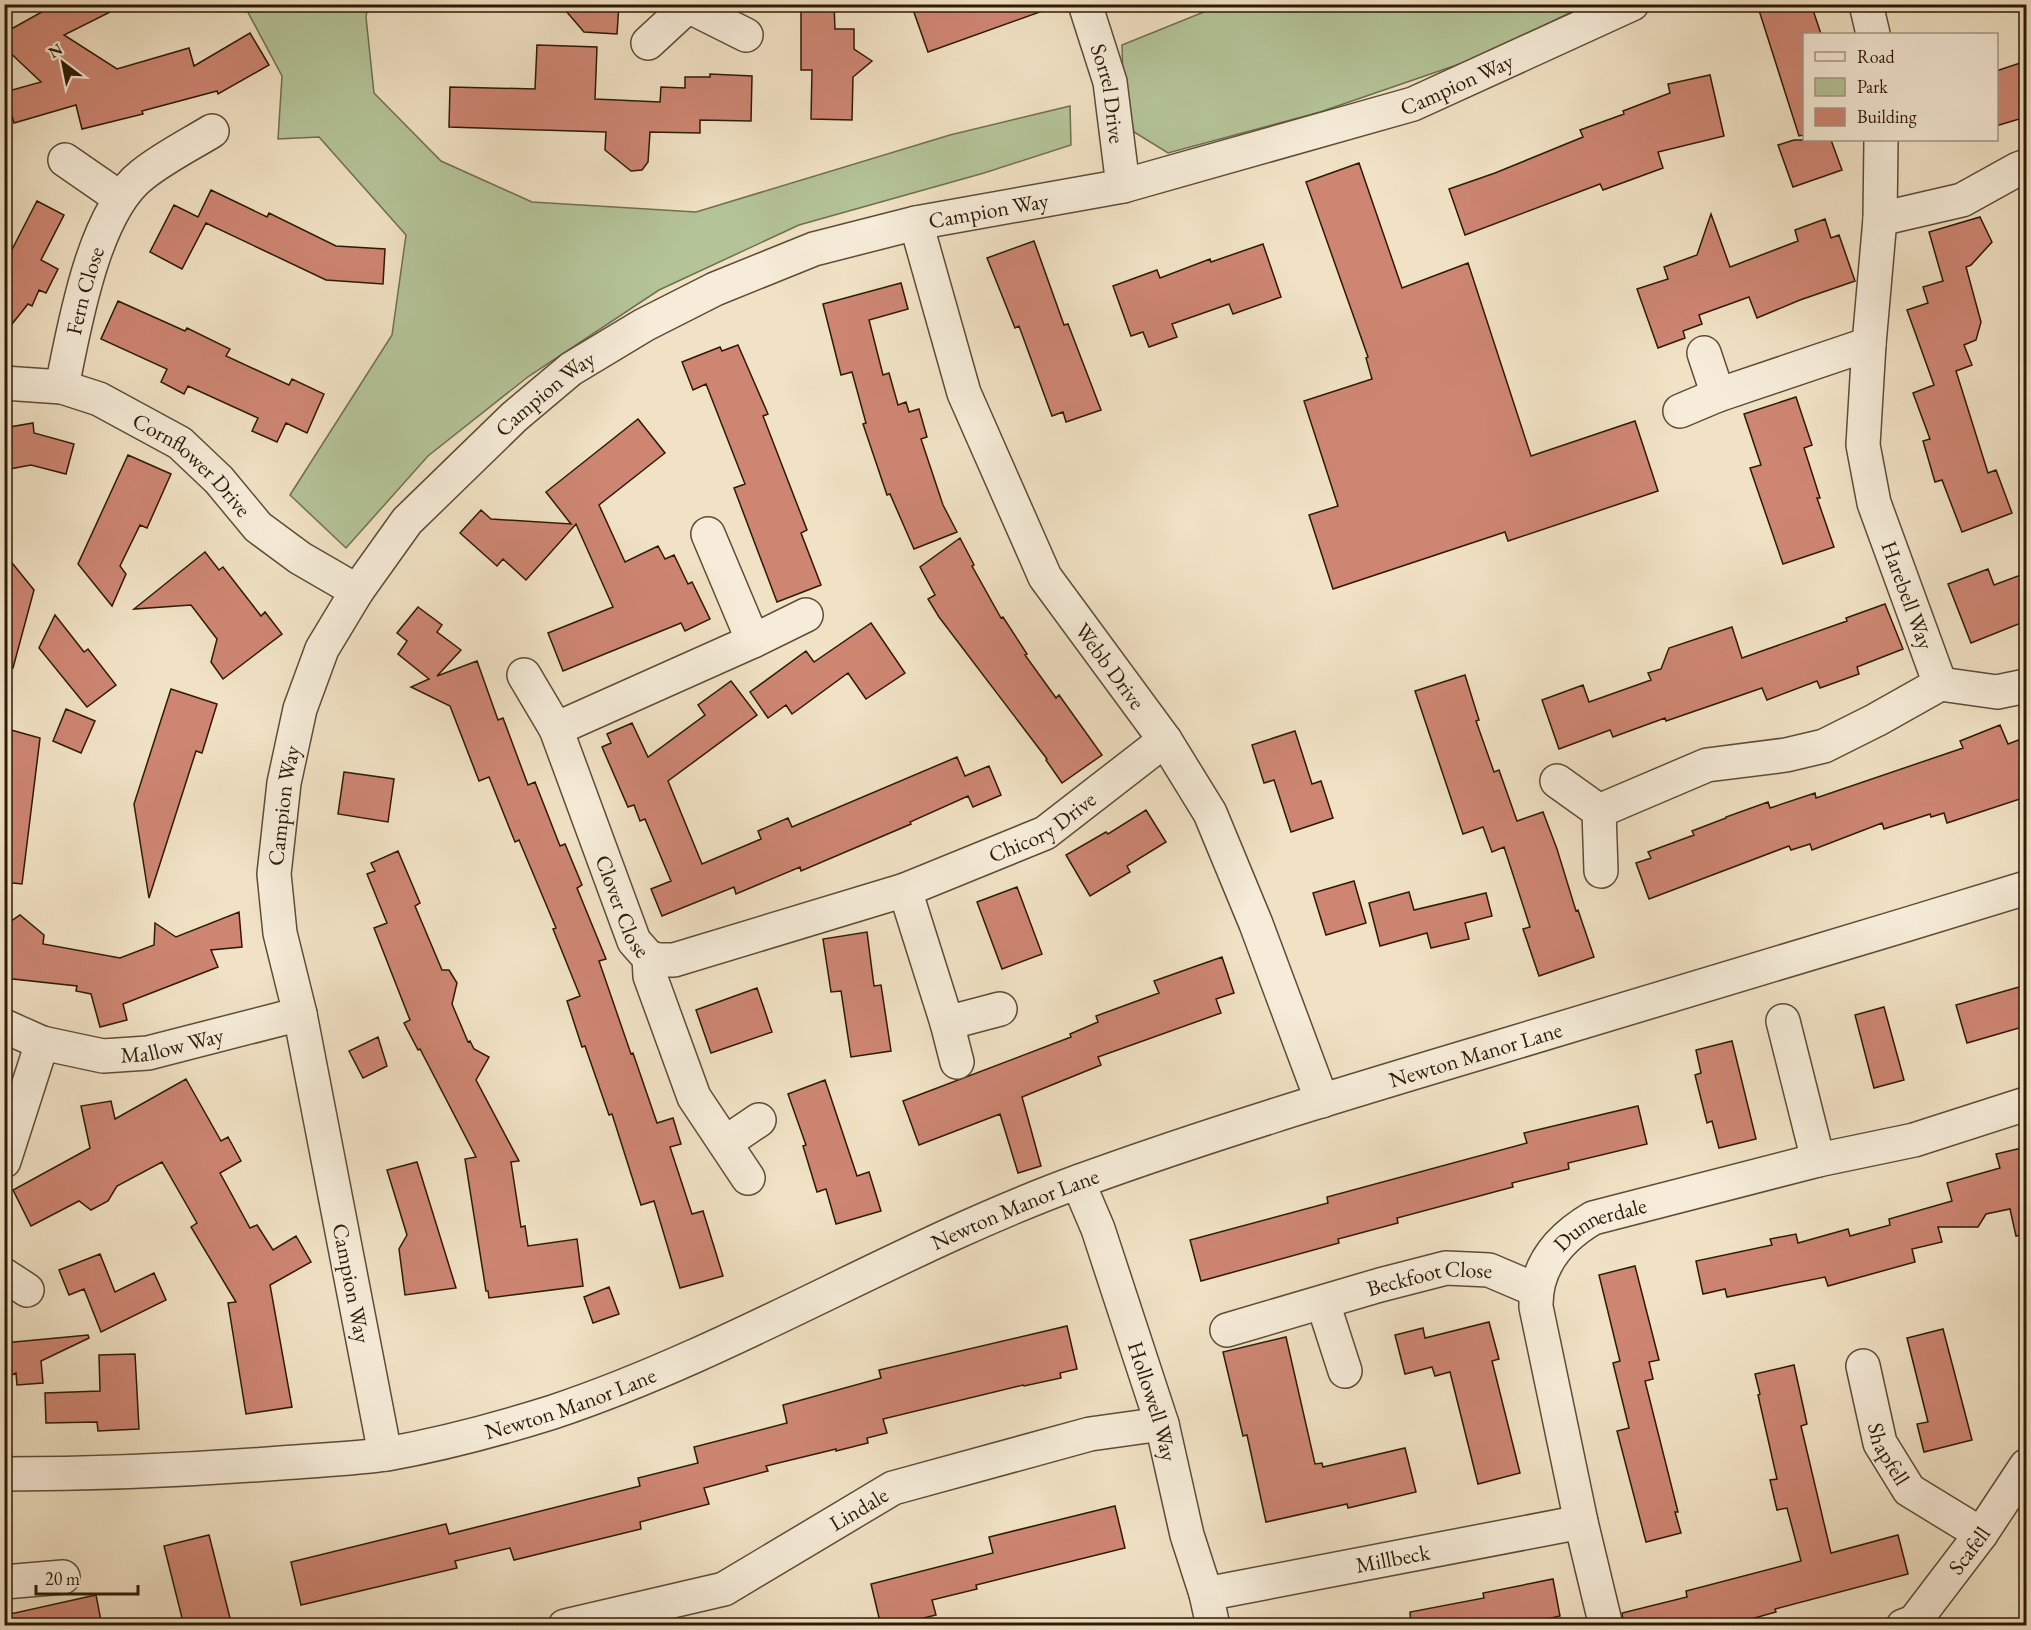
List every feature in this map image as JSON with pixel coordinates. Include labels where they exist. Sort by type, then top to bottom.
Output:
[{"type":"street","name":"Sorrel Drive","points":[[1085,4],[1110,82],[1123,186]]},
{"type":"street","name":"Campion Way","points":[[385,1454],[300,1014],[280,933],[274,874],[284,783],[300,709],[322,649],[357,591],[408,521],[514,417],[571,369],[644,325],[715,289],[814,249],[916,223],[1123,186],[1413,105],[1632,4]]},
{"type":"street","points":[[1866,4],[1874,33]]},
{"type":"street","points":[[648,43],[688,5],[746,35]]},
{"type":"street","name":"Fern Close","points":[[62,387],[80,300],[106,226],[120,198],[141,176],[212,131]]},
{"type":"street","name":"Harebell Way","points":[[1881,141],[1880,219],[1863,446],[1874,503],[1940,684]]},
{"type":"street","points":[[65,160],[120,198]]},
{"type":"street","points":[[1880,219],[1962,201],[2024,174]]},
{"type":"street","name":"Webb Drive","points":[[916,223],[964,393],[1046,577],[1165,740],[1210,813],[1256,924],[1322,1101]]},
{"type":"street","points":[[1680,411],[1718,395],[1869,344]]},
{"type":"street","points":[[1704,353],[1718,395]]},
{"type":"street","name":"Cornflower Drive","points":[[4,383],[62,387],[99,399],[180,443],[219,480],[258,527],[300,558],[357,591]]},
{"type":"street","points":[[708,534],[753,641]]},
{"type":"street","points":[[556,729],[806,615]]},
{"type":"street","name":"Clover Close","points":[[524,675],[556,729],[634,941],[649,958],[650,976],[694,1097],[748,1178]]},
{"type":"street","points":[[1599,811],[1707,765],[1786,755],[1824,746],[1940,684],[1997,692],[2026,686]]},
{"type":"street","name":"Chicory Drive","points":[[649,958],[674,960],[905,890],[1045,832],[1165,740]]},
{"type":"street","points":[[1557,781],[1599,811]]},
{"type":"street","points":[[1599,811],[1601,871]]},
{"type":"street","name":"Newton Manor Lane","points":[[4,1474],[97,1474],[385,1454],[487,1431],[556,1410],[690,1357],[890,1262],[1012,1207],[1078,1182],[1204,1138],[1322,1101],[2026,888]]},
{"type":"street","points":[[905,890],[957,1062]]},
{"type":"street","points":[[947,1023],[1000,1009]]},
{"type":"street","name":"Mallow Way","points":[[4,1026],[42,1043],[103,1056],[148,1053],[300,1014]]},
{"type":"street","points":[[1783,1021],[1818,1160]]},
{"type":"street","points":[[4,1161],[42,1043]]},
{"type":"street","name":"Dunnerdale","points":[[1606,1626],[1581,1522],[1536,1307],[1536,1290],[1552,1250],[1577,1227],[1593,1218],[1818,1160],[1914,1140],[2026,1104]]},
{"type":"street","points":[[725,1143],[759,1120]]},
{"type":"street","name":"Hollowell Way","points":[[1078,1182],[1098,1229],[1162,1424],[1187,1534],[1206,1594],[1213,1626]]},
{"type":"street","name":"Beckfoot Close","points":[[1227,1330],[1446,1268],[1489,1270],[1536,1290]]},
{"type":"street","points":[[1323,1303],[1345,1371]]},
{"type":"street","name":"Shapfell","points":[[1863,1366],[1880,1443],[1909,1490],[1981,1534]]},
{"type":"street","name":"Lindale","points":[[565,1626],[724,1589],[893,1488],[1090,1434],[1162,1424]]},
{"type":"street","name":"Scafell","points":[[1911,1624],[1981,1534],[2026,1466]]},
{"type":"street","name":"Millbeck","points":[[1206,1594],[1581,1522]]},
{"type":"street","points":[[4,1582],[63,1577]]},
{"type":"green space","points":[[1430,4],[1432,6],[1475,7],[1483,4],[1586,5],[1477,58],[1320,112],[1168,153],[1134,132],[1123,82],[1122,45],[1221,5]]},
{"type":"green space","points":[[244,5],[368,5],[366,17],[374,93],[441,161],[532,202],[696,212],[950,135],[1070,106],[1071,145],[984,173],[799,225],[659,290],[529,376],[428,456],[346,548],[290,495],[392,335],[406,235],[319,137],[278,139],[282,76]]},
{"type":"building","points":[[56,4],[126,4],[64,35],[117,69],[189,48],[194,66],[250,33],[269,65],[218,94],[217,91],[142,111],[143,114],[82,129],[76,105],[14,123],[5,92],[41,82],[4,47],[4,33]]},
{"type":"building","points":[[560,4],[619,4],[617,34],[584,32]]},
{"type":"building","points":[[801,4],[834,4],[835,29],[854,29],[854,49],[872,61],[853,77],[852,120],[811,119],[812,70],[801,70]]},
{"type":"building","points":[[911,4],[1051,4],[1051,8],[928,52]]},
{"type":"building","points":[[1757,4],[1811,4],[1821,33],[1803,33],[1803,135],[1799,136]]},
{"type":"building","points":[[537,45],[597,47],[595,99],[660,102],[661,87],[685,88],[685,77],[710,77],[710,74],[752,76],[751,121],[700,120],[700,133],[650,132],[648,162],[642,170],[631,171],[605,150],[606,132],[449,127],[450,87],[535,89]]},
{"type":"building","points":[[2026,61],[2026,117],[1998,125],[1998,70]]},
{"type":"building","points":[[1710,75],[1724,136],[1658,152],[1663,168],[1603,190],[1600,184],[1465,235],[1449,189],[1583,137],[1580,130],[1624,114],[1623,111],[1670,93],[1668,84]]},
{"type":"building","points":[[1794,140],[1831,141],[1842,170],[1793,187],[1778,145]]},
{"type":"building","points":[[1359,163],[1402,288],[1468,263],[1531,456],[1635,421],[1658,491],[1508,541],[1505,532],[1333,589],[1309,515],[1338,506],[1304,401],[1372,379],[1366,358],[1368,357],[1306,182]]},
{"type":"building","points":[[211,190],[267,217],[269,213],[336,246],[385,249],[383,284],[326,280],[206,223],[182,269],[150,252],[174,205],[198,217]]},
{"type":"building","points":[[37,201],[64,215],[41,260],[58,269],[46,293],[39,290],[32,306],[28,304],[4,334],[4,265]]},
{"type":"building","points":[[1711,214],[1730,267],[1798,241],[1795,230],[1825,219],[1831,238],[1839,235],[1855,281],[1757,318],[1749,297],[1699,315],[1702,324],[1683,331],[1685,338],[1658,348],[1637,289],[1668,279],[1664,267],[1697,255]]},
{"type":"building","points":[[1980,217],[1992,242],[1971,265],[1966,267],[1981,322],[1976,340],[1964,345],[1972,365],[1956,371],[1988,473],[1996,470],[2012,513],[1962,532],[1942,480],[1935,482],[1923,441],[1930,439],[1913,393],[1934,385],[1907,310],[1928,303],[1923,287],[1943,281],[1929,232]]},
{"type":"building","points":[[1034,241],[1064,325],[1068,324],[1101,410],[1066,422],[1063,412],[1052,416],[1019,326],[1015,328],[987,258]]},
{"type":"building","points":[[1263,244],[1281,297],[1233,314],[1229,304],[1172,324],[1177,337],[1149,347],[1143,332],[1131,336],[1113,286],[1157,270],[1160,278],[1210,259],[1211,262]]},
{"type":"building","points":[[901,283],[908,309],[869,320],[883,375],[889,373],[898,405],[906,402],[909,412],[919,409],[927,437],[921,439],[943,505],[957,532],[914,549],[890,494],[887,495],[863,424],[866,423],[852,372],[841,375],[823,304]]},
{"type":"building","points":[[118,301],[185,331],[187,328],[230,349],[226,356],[289,385],[292,379],[324,394],[307,433],[286,423],[277,442],[252,431],[258,418],[188,386],[184,394],[161,382],[167,369],[101,339]]},
{"type":"building","points":[[738,345],[768,414],[763,416],[807,530],[801,533],[821,585],[777,602],[734,488],[745,484],[706,384],[693,390],[682,362],[720,347],[722,351]]},
{"type":"building","points":[[1796,397],[1812,445],[1804,448],[1820,498],[1817,498],[1834,547],[1783,564],[1750,468],[1761,465],[1744,414]]},
{"type":"building","points":[[638,419],[665,453],[599,505],[625,562],[658,546],[665,559],[674,555],[688,584],[692,582],[710,619],[685,631],[681,623],[563,671],[548,633],[613,607],[576,524],[526,580],[503,559],[497,566],[460,533],[481,510],[491,519],[571,524],[546,492]]},
{"type":"building","points":[[33,423],[34,433],[74,444],[66,474],[31,465],[4,470],[4,428]]},
{"type":"building","points":[[128,455],[171,474],[147,528],[140,525],[120,566],[126,574],[112,606],[78,564]]},
{"type":"building","points":[[960,538],[974,565],[972,566],[1001,618],[1003,617],[1027,654],[1025,655],[1056,698],[1059,695],[1102,755],[1062,783],[1047,759],[939,617],[928,599],[935,595],[920,567]]},
{"type":"building","points":[[205,552],[219,570],[223,567],[261,616],[265,612],[282,634],[223,679],[211,662],[217,639],[191,605],[134,609]]},
{"type":"building","points":[[4,553],[34,590],[13,668],[4,667]]},
{"type":"building","points":[[1988,569],[1994,585],[2026,573],[2026,621],[1971,643],[1948,584]]},
{"type":"building","points":[[1885,604],[1903,649],[1857,667],[1859,674],[1820,688],[1817,681],[1767,700],[1762,688],[1666,721],[1665,718],[1613,737],[1610,730],[1559,749],[1542,700],[1583,685],[1589,702],[1651,680],[1648,673],[1661,669],[1669,648],[1732,627],[1742,658],[1847,621],[1846,618]]},
{"type":"building","points":[[418,607],[442,625],[437,632],[461,650],[437,676],[477,661],[498,720],[503,718],[528,785],[535,782],[560,846],[565,844],[582,885],[577,888],[606,959],[599,961],[631,1054],[633,1053],[657,1123],[673,1118],[681,1144],[670,1147],[692,1214],[703,1211],[723,1276],[680,1288],[654,1201],[641,1205],[612,1114],[609,1115],[585,1046],[582,1047],[567,1001],[580,996],[553,929],[556,928],[519,840],[515,842],[489,777],[479,781],[450,706],[411,687],[429,679],[398,654],[407,641],[397,633]]},
{"type":"building","points":[[55,615],[84,652],[88,649],[116,685],[87,707],[39,648]]},
{"type":"building","points":[[871,623],[905,673],[866,699],[848,673],[792,714],[786,705],[768,718],[750,692],[806,651],[814,662]]},
{"type":"building","points":[[1465,675],[1479,720],[1476,721],[1494,772],[1499,770],[1517,821],[1543,812],[1594,957],[1539,976],[1523,929],[1530,927],[1504,847],[1492,852],[1483,827],[1463,834],[1415,691]]},
{"type":"building","points":[[731,681],[757,715],[668,781],[702,864],[761,839],[758,831],[788,818],[792,827],[957,757],[965,776],[989,766],[1001,795],[973,807],[968,796],[910,822],[911,824],[801,871],[800,867],[736,894],[734,887],[662,916],[651,889],[671,881],[645,819],[640,821],[634,805],[628,807],[602,747],[611,743],[607,734],[632,723],[648,757],[705,715],[698,705]]},
{"type":"building","points":[[171,689],[217,704],[202,753],[196,751],[149,898],[134,804]]},
{"type":"building","points":[[66,709],[95,721],[81,753],[53,741]]},
{"type":"building","points":[[2000,725],[2008,744],[2026,737],[2026,797],[1947,823],[1944,813],[1931,817],[1930,814],[1884,829],[1882,823],[1812,850],[1810,844],[1791,850],[1789,846],[1649,899],[1636,863],[1651,858],[1648,852],[1694,835],[1692,831],[1768,802],[1770,808],[1815,793],[1816,798],[1963,748],[1960,741]]},
{"type":"building","points":[[4,728],[40,738],[22,884],[4,882]]},
{"type":"building","points":[[1295,731],[1312,784],[1321,781],[1333,818],[1291,832],[1274,780],[1264,783],[1252,745]]},
{"type":"building","points":[[344,772],[394,779],[388,822],[338,814]]},
{"type":"building","points":[[1146,810],[1166,842],[1127,866],[1130,872],[1090,896],[1066,855],[1106,832],[1108,834]]},
{"type":"building","points":[[398,851],[420,903],[415,906],[442,970],[449,970],[457,983],[452,1004],[468,1042],[470,1041],[474,1049],[489,1057],[476,1080],[519,1161],[511,1162],[521,1227],[525,1226],[528,1246],[577,1239],[583,1286],[489,1298],[488,1291],[486,1291],[465,1159],[476,1157],[404,1023],[410,1020],[374,928],[387,923],[367,874],[375,871],[371,863]]},
{"type":"building","points":[[1354,881],[1366,923],[1326,935],[1313,893]]},
{"type":"building","points":[[1017,887],[1042,954],[1002,969],[977,902]]},
{"type":"building","points":[[1409,892],[1414,910],[1486,893],[1492,916],[1465,923],[1469,939],[1431,948],[1427,933],[1380,946],[1369,903]]},
{"type":"building","points":[[239,912],[242,947],[211,950],[218,967],[123,1004],[127,1020],[100,1027],[91,994],[76,991],[77,986],[4,978],[7,924],[20,915],[44,935],[43,944],[120,958],[154,945],[155,923],[176,937]]},
{"type":"building","points":[[867,932],[874,986],[881,985],[891,1051],[851,1057],[841,991],[831,992],[823,939]]},
{"type":"building","points":[[1222,957],[1234,993],[1216,999],[1221,1013],[1098,1057],[1101,1065],[1022,1097],[1041,1166],[1018,1173],[1000,1114],[919,1145],[903,1101],[1071,1037],[1070,1034],[1098,1022],[1096,1016],[1159,993],[1154,981]]},
{"type":"building","points":[[2026,985],[2026,1026],[1967,1043],[1956,1005]]},
{"type":"building","points":[[757,988],[772,1032],[711,1053],[696,1010]]},
{"type":"building","points":[[1884,1007],[1904,1080],[1874,1088],[1855,1015]]},
{"type":"building","points":[[378,1037],[387,1066],[363,1078],[349,1051]]},
{"type":"building","points":[[1732,1041],[1756,1139],[1719,1148],[1712,1121],[1707,1123],[1695,1075],[1701,1073],[1696,1050]]},
{"type":"building","points":[[186,1079],[221,1141],[228,1137],[241,1161],[220,1173],[250,1228],[257,1225],[273,1250],[296,1236],[311,1262],[270,1285],[292,1407],[246,1414],[228,1303],[236,1302],[191,1227],[197,1223],[162,1162],[117,1186],[108,1201],[91,1210],[79,1201],[31,1226],[13,1190],[90,1148],[81,1106],[111,1101],[115,1119]]},
{"type":"building","points":[[825,1080],[857,1176],[869,1172],[881,1211],[836,1224],[826,1189],[817,1192],[803,1146],[806,1145],[788,1094]]},
{"type":"building","points":[[1638,1106],[1647,1144],[1568,1163],[1569,1169],[1512,1183],[1513,1187],[1397,1218],[1398,1223],[1338,1239],[1339,1243],[1201,1281],[1190,1240],[1328,1203],[1327,1197],[1527,1143],[1524,1133]]},
{"type":"building","points":[[2026,1147],[2026,1234],[2016,1236],[2010,1209],[1986,1214],[1978,1227],[1938,1227],[1942,1242],[1912,1249],[1915,1262],[1828,1286],[1825,1277],[1727,1297],[1725,1289],[1703,1294],[1696,1261],[1772,1245],[1770,1239],[1796,1234],[1798,1243],[1848,1229],[1850,1236],[1890,1225],[1889,1219],[1952,1201],[1947,1183],[2000,1168],[1996,1154]]},
{"type":"building","points":[[417,1162],[456,1288],[405,1295],[399,1249],[407,1235],[387,1170]]},
{"type":"building","points":[[100,1254],[115,1292],[154,1273],[166,1300],[101,1332],[84,1289],[69,1295],[59,1270]]},
{"type":"building","points":[[1635,1266],[1659,1360],[1649,1362],[1653,1379],[1645,1381],[1678,1512],[1675,1512],[1681,1533],[1646,1542],[1617,1431],[1629,1428],[1613,1363],[1620,1361],[1599,1275]]},
{"type":"building","points":[[609,1287],[619,1314],[593,1323],[584,1297]]},
{"type":"building","points":[[1489,1322],[1499,1359],[1492,1361],[1520,1473],[1478,1484],[1450,1372],[1435,1376],[1432,1367],[1405,1374],[1395,1335],[1423,1328],[1425,1338]]},
{"type":"building","points":[[1067,1326],[1077,1369],[1060,1373],[1061,1378],[883,1419],[887,1433],[867,1438],[868,1443],[766,1466],[768,1471],[704,1488],[709,1504],[640,1522],[641,1529],[514,1560],[510,1548],[455,1561],[457,1568],[301,1605],[291,1562],[446,1524],[449,1534],[640,1486],[638,1478],[698,1463],[694,1447],[787,1423],[783,1405],[881,1378],[879,1370]]},
{"type":"building","points":[[1943,1329],[1972,1440],[1924,1452],[1917,1424],[1928,1422],[1907,1338]]},
{"type":"building","points":[[88,1335],[89,1338],[41,1361],[43,1383],[17,1385],[16,1373],[4,1379],[4,1343]]},
{"type":"building","points":[[1286,1337],[1315,1464],[1322,1463],[1323,1467],[1405,1448],[1416,1492],[1348,1508],[1347,1504],[1266,1522],[1247,1435],[1243,1436],[1223,1352]]},
{"type":"building","points":[[135,1354],[139,1429],[98,1431],[97,1422],[46,1423],[45,1393],[100,1391],[99,1355]]},
{"type":"building","points":[[1794,1365],[1807,1424],[1801,1426],[1831,1553],[1898,1535],[1908,1574],[1775,1609],[1776,1612],[1726,1626],[1624,1626],[1622,1613],[1687,1597],[1686,1591],[1801,1561],[1787,1508],[1777,1510],[1770,1480],[1777,1479],[1755,1374]]},
{"type":"building","points":[[1115,1506],[1125,1548],[976,1585],[977,1589],[932,1600],[936,1615],[892,1626],[881,1626],[871,1584],[993,1553],[989,1537]]},
{"type":"building","points":[[209,1535],[232,1626],[184,1626],[164,1546]]},
{"type":"building","points":[[1553,1579],[1560,1616],[1516,1626],[1411,1626],[1410,1612],[1484,1598],[1483,1593]]},
{"type":"building","points":[[96,1595],[102,1626],[11,1626],[10,1614]]}]
